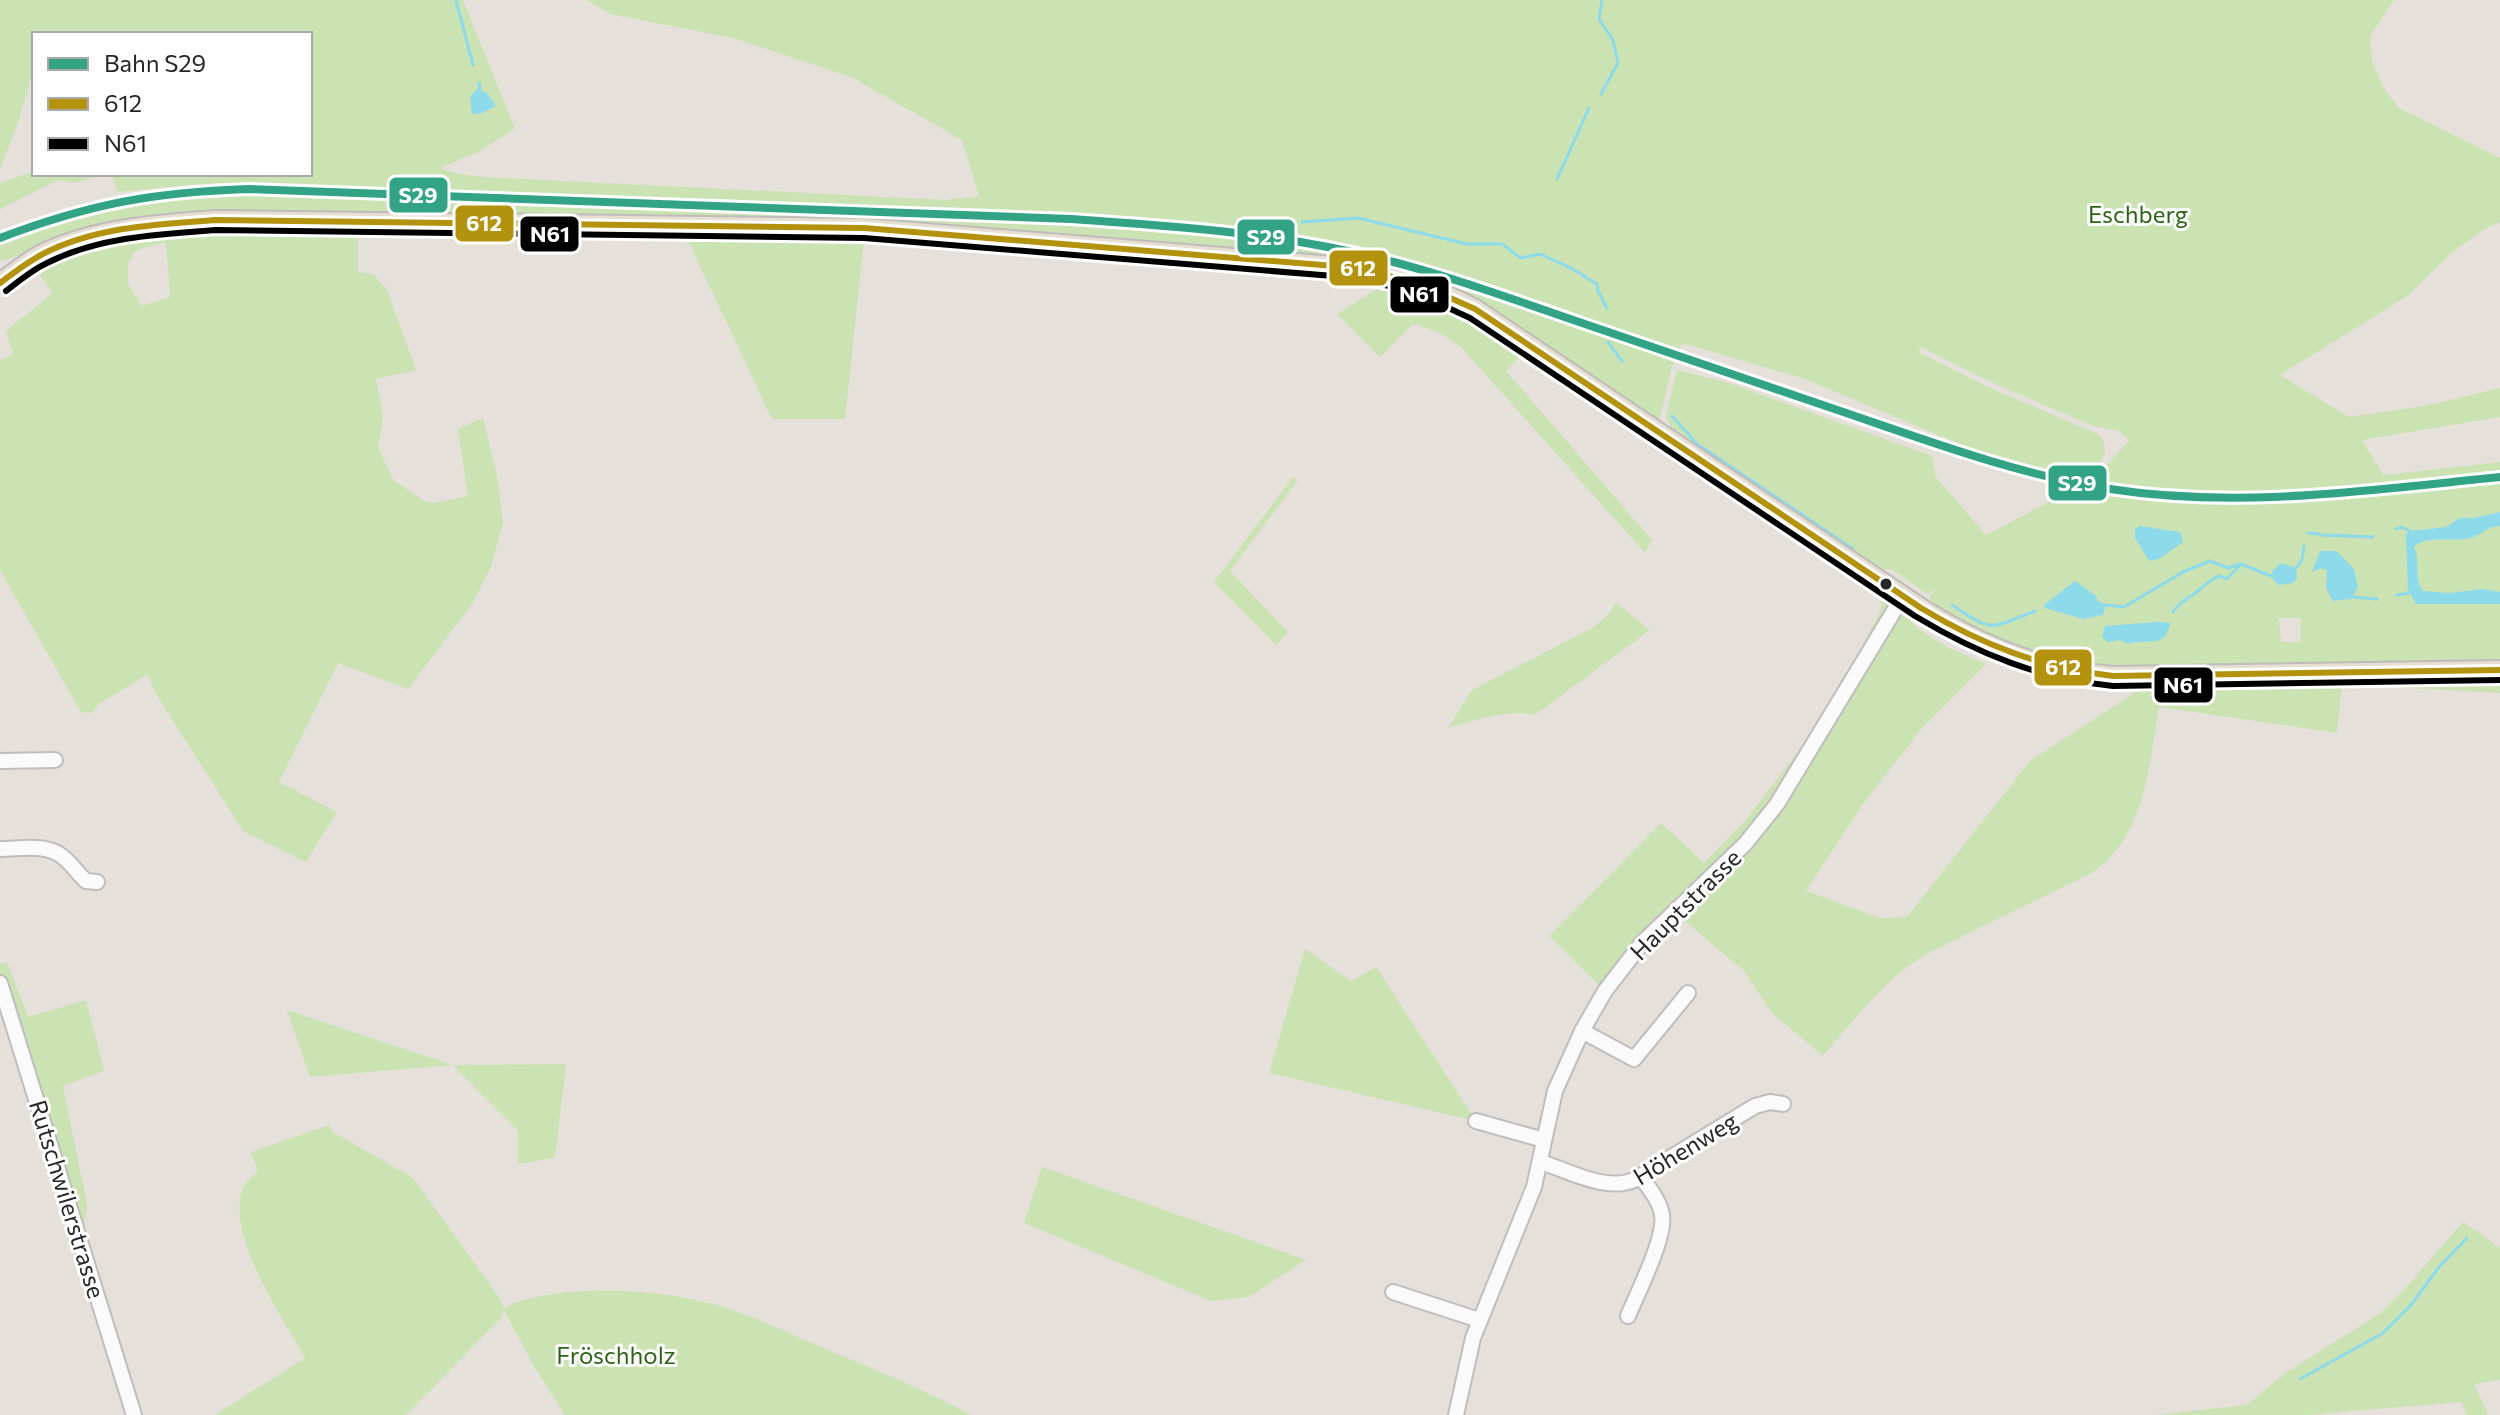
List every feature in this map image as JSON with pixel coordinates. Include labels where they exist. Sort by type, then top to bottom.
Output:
[{"type":"main road","points":[[0,283],[37,257],[74,242],[141,227],[216,220],[864,228],[1333,265],[1383,272],[1463,302],[1498,323],[1903,596],[1982,644],[2031,661],[2088,674],[2141,676],[2500,670]]},
{"type":"street","name":"Hauptstrasse","points":[[1456,1415],[1479,1320],[1531,1197],[1555,1091],[1582,1031],[1605,991],[1642,943],[1745,844],[1777,804],[1903,596]]},
{"type":"street","points":[[0,761],[55,760]]},
{"type":"street","points":[[0,849],[38,848],[52,851],[64,858],[86,881],[97,882]]},
{"type":"street","name":"Rutschwilerstrasse","points":[[0,983],[134,1415]]},
{"type":"street","points":[[1582,1031],[1634,1059],[1688,993]]},
{"type":"street","name":"Höhenweg","points":[[1541,1162],[1615,1185],[1628,1183],[1755,1106],[1770,1102],[1783,1104]]},
{"type":"street","points":[[1476,1121],[1544,1140]]},
{"type":"street","points":[[1628,1316],[1660,1237],[1663,1222],[1657,1200],[1641,1177]]},
{"type":"street","points":[[1393,1292],[1479,1320]]},
{"type":"green space","name":"Eschberg","points":[[0,0],[463,0],[515,129],[478,152],[440,168],[484,177],[946,200],[979,196],[962,140],[851,77],[733,38],[610,14],[587,0],[2394,0],[2370,36],[2372,62],[2385,90],[2399,108],[2500,158],[2500,222],[2484,229],[2449,255],[2406,297],[2280,375],[2349,417],[2425,406],[2500,388],[2500,417],[2362,440],[2383,475],[2500,462],[2500,473],[2255,494],[2188,493],[2081,480],[2022,467],[1805,379],[1682,343],[1671,370],[1656,435],[1873,586],[1920,630],[1947,647],[1986,664],[1924,726],[1862,805],[1806,891],[1880,918],[1907,917],[2030,761],[2141,688],[2141,676],[2073,665],[1998,643],[1935,607],[1929,598],[1936,588],[1927,594],[1893,570],[1877,568],[1673,432],[1666,416],[1677,370],[1726,382],[1932,456],[1935,476],[1986,535],[2075,488],[2182,502],[2255,502],[2500,482],[2500,693],[2342,684],[2337,733],[2159,707],[2142,799],[2123,841],[2109,859],[2090,874],[1911,964],[1871,1000],[1823,1056],[1772,1013],[1744,971],[1673,911],[1605,991],[1549,936],[1661,823],[1704,863],[1744,822],[1797,753],[1804,758],[1881,610],[1882,597],[1524,353],[1506,371],[1652,540],[1645,553],[1461,347],[1438,332],[1413,324],[1380,357],[1337,314],[1378,288],[1372,280],[864,240],[845,419],[772,419],[687,238],[456,236],[421,222],[213,228],[209,234],[221,230],[358,232],[358,272],[373,274],[387,290],[416,370],[376,379],[383,417],[378,447],[393,480],[424,501],[435,503],[468,496],[458,429],[483,418],[497,476],[503,523],[491,567],[472,604],[408,689],[338,663],[279,782],[337,812],[306,862],[243,831],[153,689],[148,674],[99,704],[92,713],[81,712],[0,570],[0,360],[13,354],[6,331],[53,293],[24,254],[0,261],[0,244],[115,208],[202,196],[200,184],[118,192],[112,176],[312,176],[312,32],[32,32],[31,78],[0,169]],"holes":[[[166,242],[170,297],[142,306],[128,284],[128,264],[134,253]],[[1921,347],[1987,380],[2093,426],[2119,431],[2130,440],[2096,476],[2089,476],[2105,454],[2104,441],[2097,434],[1984,385],[1918,352]],[[2279,618],[2301,618],[2301,642],[2281,642]]]},
{"type":"green space","points":[[32,172],[32,176],[100,176],[74,183],[58,180],[0,209],[0,183]]},
{"type":"green space","points":[[1293,477],[1297,481],[1230,571],[1288,632],[1276,645],[1214,582]]},
{"type":"green space","points":[[1616,603],[1650,630],[1535,715],[1502,714],[1448,728],[1472,690],[1592,628],[1607,616]]},
{"type":"green space","points":[[1305,949],[1351,981],[1376,967],[1476,1121],[1269,1073]]},
{"type":"green space","points":[[7,962],[28,1017],[86,1000],[104,1071],[63,1086],[87,1205],[82,1244],[0,1000],[0,964]]},
{"type":"green space","points":[[287,1010],[453,1065],[310,1077]]},
{"type":"green space","points":[[566,1064],[555,1158],[518,1164],[518,1131],[453,1065]]},
{"type":"green space","name":"Fröschholz","points":[[329,1125],[333,1132],[413,1178],[504,1308],[551,1294],[580,1291],[641,1292],[697,1300],[768,1324],[971,1415],[565,1415],[504,1310],[501,1318],[406,1415],[215,1415],[305,1358],[260,1277],[242,1231],[239,1210],[243,1187],[258,1171],[251,1152]]},
{"type":"green space","points":[[1042,1167],[1306,1260],[1249,1297],[1211,1301],[1024,1223]]},
{"type":"green space","points":[[2463,1222],[2500,1248],[2500,1380],[2474,1384],[2488,1415],[2467,1415],[2461,1402],[2305,1415],[2155,1415],[2246,1405],[2287,1372],[2379,1314]]},
{"type":"water","points":[[477,89],[487,93],[496,106],[472,114],[470,97]]},
{"type":"water","points":[[2500,512],[2500,526],[2475,537],[2426,541],[2414,547],[2418,581],[2423,591],[2449,593],[2482,589],[2500,592],[2500,604],[2416,604],[2408,589],[2406,534],[2446,527],[2460,518]]},
{"type":"water","points":[[2140,526],[2180,532],[2183,542],[2159,559],[2149,561],[2135,538],[2135,529]]},
{"type":"water","points":[[2320,551],[2336,551],[2354,569],[2358,587],[2351,599],[2333,601],[2326,588],[2327,570],[2321,568],[2312,572]]},
{"type":"water","points":[[2281,563],[2296,568],[2297,578],[2293,583],[2279,585],[2273,580],[2272,571]]},
{"type":"water","points":[[2075,581],[2095,595],[2099,602],[2106,604],[2103,615],[2083,619],[2045,608],[2044,605]]},
{"type":"water","points":[[2171,623],[2166,635],[2159,640],[2128,644],[2120,640],[2108,642],[2102,637],[2105,626]]},
{"type":"waterway","points":[[456,0],[473,65]]},
{"type":"waterway","points":[[1601,94],[1618,63],[1613,40],[1599,19],[1602,0]]},
{"type":"waterway","points":[[479,83],[480,89]]},
{"type":"waterway","points":[[1557,179],[1589,108]]},
{"type":"waterway","points":[[1302,222],[1358,218],[1467,244],[1502,244],[1521,258],[1540,254],[1597,284],[1607,308]]},
{"type":"waterway","points":[[1608,342],[1622,361]]},
{"type":"waterway","points":[[1672,416],[1697,444],[1853,549]]},
{"type":"waterway","points":[[2396,529],[2402,527],[2410,531]]},
{"type":"waterway","points":[[2308,533],[2319,534]]},
{"type":"waterway","points":[[2322,535],[2373,537]]},
{"type":"waterway","points":[[2296,568],[2302,560],[2304,546]]},
{"type":"waterway","points":[[2106,605],[2124,607],[2183,572],[2210,561],[2228,568],[2241,564],[2271,576]]},
{"type":"waterway","points":[[2173,612],[2210,581],[2219,576],[2227,579],[2240,565]]},
{"type":"waterway","points":[[2397,595],[2409,593]]},
{"type":"waterway","points":[[2352,597],[2377,599]]},
{"type":"waterway","points":[[1952,605],[1976,620],[1992,625],[2009,622],[2035,611]]},
{"type":"waterway","points":[[2300,1379],[2383,1333],[2467,1238]]},
{"type":"rail line","name":"S29","points":[[0,238],[63,216],[122,202],[183,193],[249,189],[1071,219],[1187,228],[1302,242],[1430,272],[1949,448],[2077,483],[2159,495],[2256,497],[2354,492],[2500,477]]},
{"type":"transit line","name":"612","points":[[0,283],[41,255],[82,238],[126,228],[216,220],[864,228],[1359,268],[1419,284],[1475,309],[1921,608],[2013,653],[2062,667],[2113,676],[2500,670]]},
{"type":"transit line","name":"N61","points":[[6,291],[41,266],[87,247],[130,238],[216,230],[864,238],[1358,278],[1416,293],[1470,318],[1915,616],[1962,642],[2010,663],[2086,683],[2113,686],[2500,680]]}]
